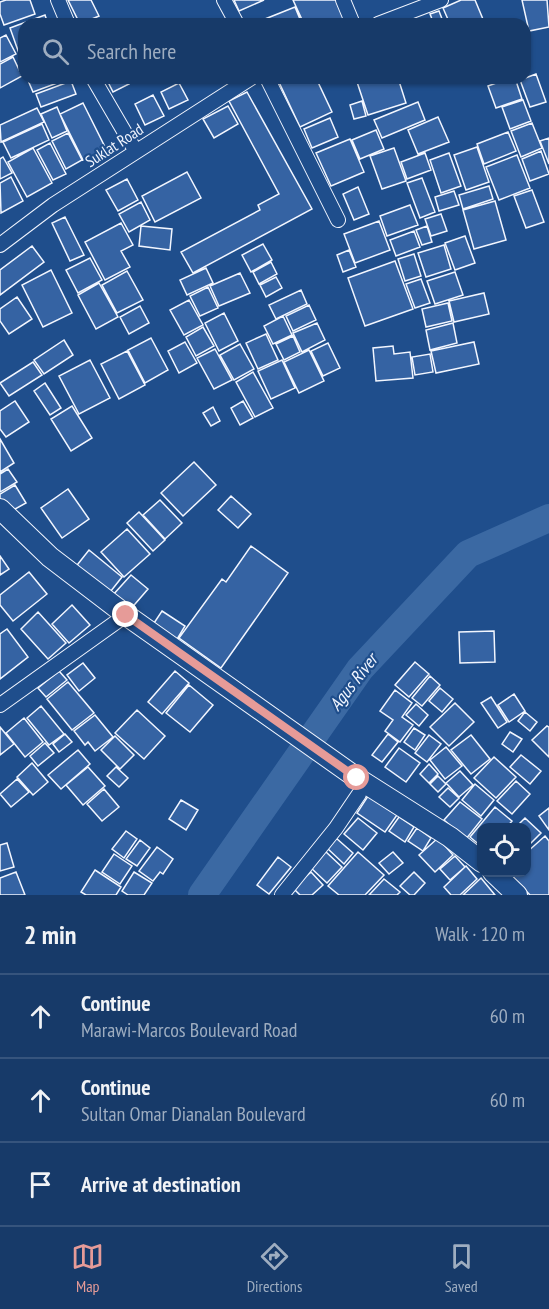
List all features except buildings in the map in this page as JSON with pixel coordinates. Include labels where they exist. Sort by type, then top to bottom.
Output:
[{"type":"main road","points":[[0,509],[50,557],[126,615],[245,698],[358,786],[450,837],[477,858]]},
{"type":"main road","points":[[497,877],[517,895]]},
{"type":"street","points":[[58,0],[66,18]]},
{"type":"street","points":[[224,0],[234,18]]},
{"type":"street","points":[[342,0],[350,18]]},
{"type":"street","points":[[394,18],[441,0]]},
{"type":"street","points":[[96,84],[135,150]]},
{"type":"street","name":"Suklat Road","points":[[0,245],[53,205],[135,150],[241,84]]},
{"type":"street","points":[[270,84],[338,220]]},
{"type":"street","points":[[0,705],[126,615]]},
{"type":"street","points":[[282,895],[336,828],[358,786]]},
{"type":"waterway","name":"Agus River","points":[[202,895],[360,669],[468,554],[549,518]]},
{"type":"route","points":[[126,615],[357,778]]}]
